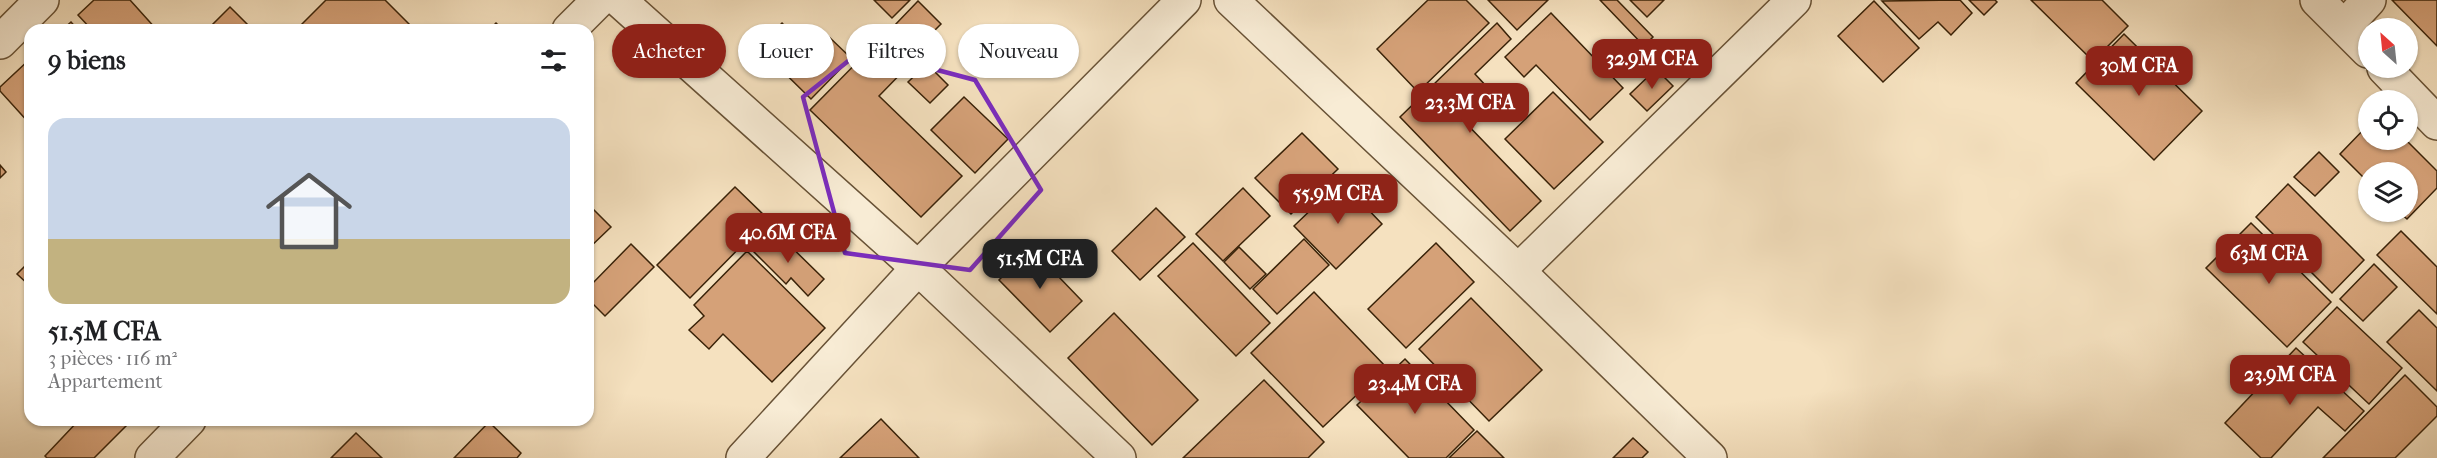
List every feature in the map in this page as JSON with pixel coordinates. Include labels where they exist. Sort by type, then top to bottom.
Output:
[{"type":"street","points":[[0,42],[42,0]]},
{"type":"street","points":[[575,24],[599,0]]},
{"type":"street","points":[[619,0],[918,268],[1119,458]]},
{"type":"street","points":[[743,458],[918,268],[1184,0]]},
{"type":"street","points":[[1230,0],[1518,271],[1710,458]]},
{"type":"street","points":[[1518,271],[1794,0]]},
{"type":"street","points":[[2317,0],[2358,40]]},
{"type":"street","points":[[2345,26],[2369,0]]},
{"type":"street","points":[[2394,78],[2437,123]]},
{"type":"street","points":[[152,458],[183,426]]},
{"type":"highlighted area","points":[[862,50],[975,80],[1041,190],[970,270],[845,253],[803,97]]},
{"type":"building","points":[[94,0],[130,0],[152,24],[86,24],[78,15]]},
{"type":"building","points":[[326,0],[385,0],[409,24],[302,24]]},
{"type":"building","points":[[874,0],[910,0],[892,18]]},
{"type":"building","points":[[1428,0],[1466,0],[1489,23],[1418,92],[1377,49]]},
{"type":"building","points":[[1488,0],[1548,0],[1517,30]]},
{"type":"building","points":[[1600,0],[1617,0],[1653,37],[1644,46]]},
{"type":"building","points":[[1630,0],[1664,0],[1647,17]]},
{"type":"building","points":[[1960,0],[1972,13],[1951,35],[1938,22],[1919,39],[1882,1]]},
{"type":"building","points":[[1969,0],[1995,0],[1997,2],[1984,15]]},
{"type":"building","points":[[2031,0],[2102,0],[2128,26],[2093,61]]},
{"type":"building","points":[[2392,0],[2437,0],[2437,46],[2418,27],[2418,18],[2410,18]]},
{"type":"building","points":[[918,1],[941,24],[896,24]]},
{"type":"building","points":[[1874,1],[1919,48],[1883,82],[1838,36]]},
{"type":"building","points":[[230,7],[247,24],[213,24]]},
{"type":"building","points":[[1551,13],[1623,88],[1590,120],[1536,65],[1524,77],[1505,57]]},
{"type":"building","points":[[1497,23],[1511,39],[1475,74],[1488,88],[1459,116],[1541,201],[1510,231],[1400,117]]},
{"type":"building","points":[[2124,34],[2202,111],[2154,160],[2076,83]]},
{"type":"building","points":[[834,42],[846,53],[846,63],[834,75]]},
{"type":"building","points":[[24,65],[24,117],[0,91],[0,87]]},
{"type":"building","points":[[1656,69],[1673,86],[1647,111],[1630,94]]},
{"type":"building","points":[[846,74],[846,78],[896,78],[879,96],[962,176],[921,217],[810,110]]},
{"type":"building","points":[[790,78],[831,78],[811,99]]},
{"type":"building","points":[[912,78],[941,78],[948,85],[930,103],[908,82]]},
{"type":"building","points":[[1553,92],[1603,142],[1554,189],[1505,139]]},
{"type":"building","points":[[964,97],[1008,139],[975,173],[931,130]]},
{"type":"building","points":[[1302,133],[1338,169],[1291,214],[1255,178]]},
{"type":"building","points":[[2358,135],[2358,150],[2416,150],[2437,171],[2437,188],[2418,208],[2418,162],[2358,162],[2358,172],[2340,154]]},
{"type":"building","points":[[2319,152],[2339,172],[2315,196],[2294,177]]},
{"type":"building","points":[[0,165],[6,172],[0,178]]},
{"type":"building","points":[[1341,181],[1382,224],[1336,269],[1294,226]]},
{"type":"building","points":[[2288,184],[2364,260],[2332,293],[2256,217]]},
{"type":"building","points":[[735,187],[768,219],[690,298],[657,265]]},
{"type":"building","points":[[1243,188],[1270,216],[1223,261],[1196,234]]},
{"type":"building","points":[[1156,208],[1185,237],[1140,280],[1112,251]]},
{"type":"building","points":[[594,210],[611,227],[594,243]]},
{"type":"building","points":[[2251,223],[2331,302],[2287,347],[2206,268]]},
{"type":"building","points":[[775,231],[824,279],[808,296],[791,278],[786,284],[754,252]]},
{"type":"building","points":[[2401,231],[2437,267],[2437,314],[2377,255]]},
{"type":"building","points":[[1304,239],[1329,265],[1277,314],[1253,289]]},
{"type":"building","points":[[1193,243],[1270,323],[1236,356],[1158,276]]},
{"type":"building","points":[[1436,243],[1474,282],[1406,348],[1368,309]]},
{"type":"building","points":[[631,244],[654,267],[605,316],[594,305],[594,282]]},
{"type":"building","points":[[1239,247],[1266,274],[1250,289],[1224,262]]},
{"type":"building","points":[[1031,248],[1082,301],[1050,332],[999,280]]},
{"type":"building","points":[[747,251],[825,328],[772,382],[723,334],[709,349],[689,330],[704,316],[694,305]]},
{"type":"building","points":[[2374,264],[2397,287],[2363,321],[2340,299]]},
{"type":"building","points":[[24,267],[24,280],[17,274]]},
{"type":"building","points":[[1314,292],[1386,367],[1323,427],[1251,353]]},
{"type":"building","points":[[1471,298],[1542,370],[1489,421],[1419,349]]},
{"type":"building","points":[[2337,307],[2402,368],[2369,404],[2303,342]]},
{"type":"building","points":[[2419,310],[2437,328],[2437,391],[2387,342]]},
{"type":"building","points":[[1114,313],[1198,400],[1152,445],[1068,358]]},
{"type":"building","points":[[2296,348],[2364,411],[2345,431],[2318,407],[2271,458],[2261,458],[2225,423]]},
{"type":"building","points":[[1405,359],[1474,430],[1446,458],[1409,458],[1357,405]]},
{"type":"building","points":[[2405,375],[2437,407],[2437,416],[2395,458],[2323,458]]},
{"type":"building","points":[[1264,380],[1324,442],[1308,458],[1183,458]]},
{"type":"building","points":[[881,419],[919,458],[840,458]]},
{"type":"building","points":[[73,426],[126,426],[94,458],[47,458],[45,456]]},
{"type":"building","points":[[485,426],[493,426],[521,453],[517,458],[454,458]]},
{"type":"building","points":[[1477,431],[1504,458],[1449,458]]},
{"type":"building","points":[[356,433],[382,458],[331,458]]},
{"type":"building","points":[[1633,438],[1648,452],[1642,458],[1613,458]]}]
